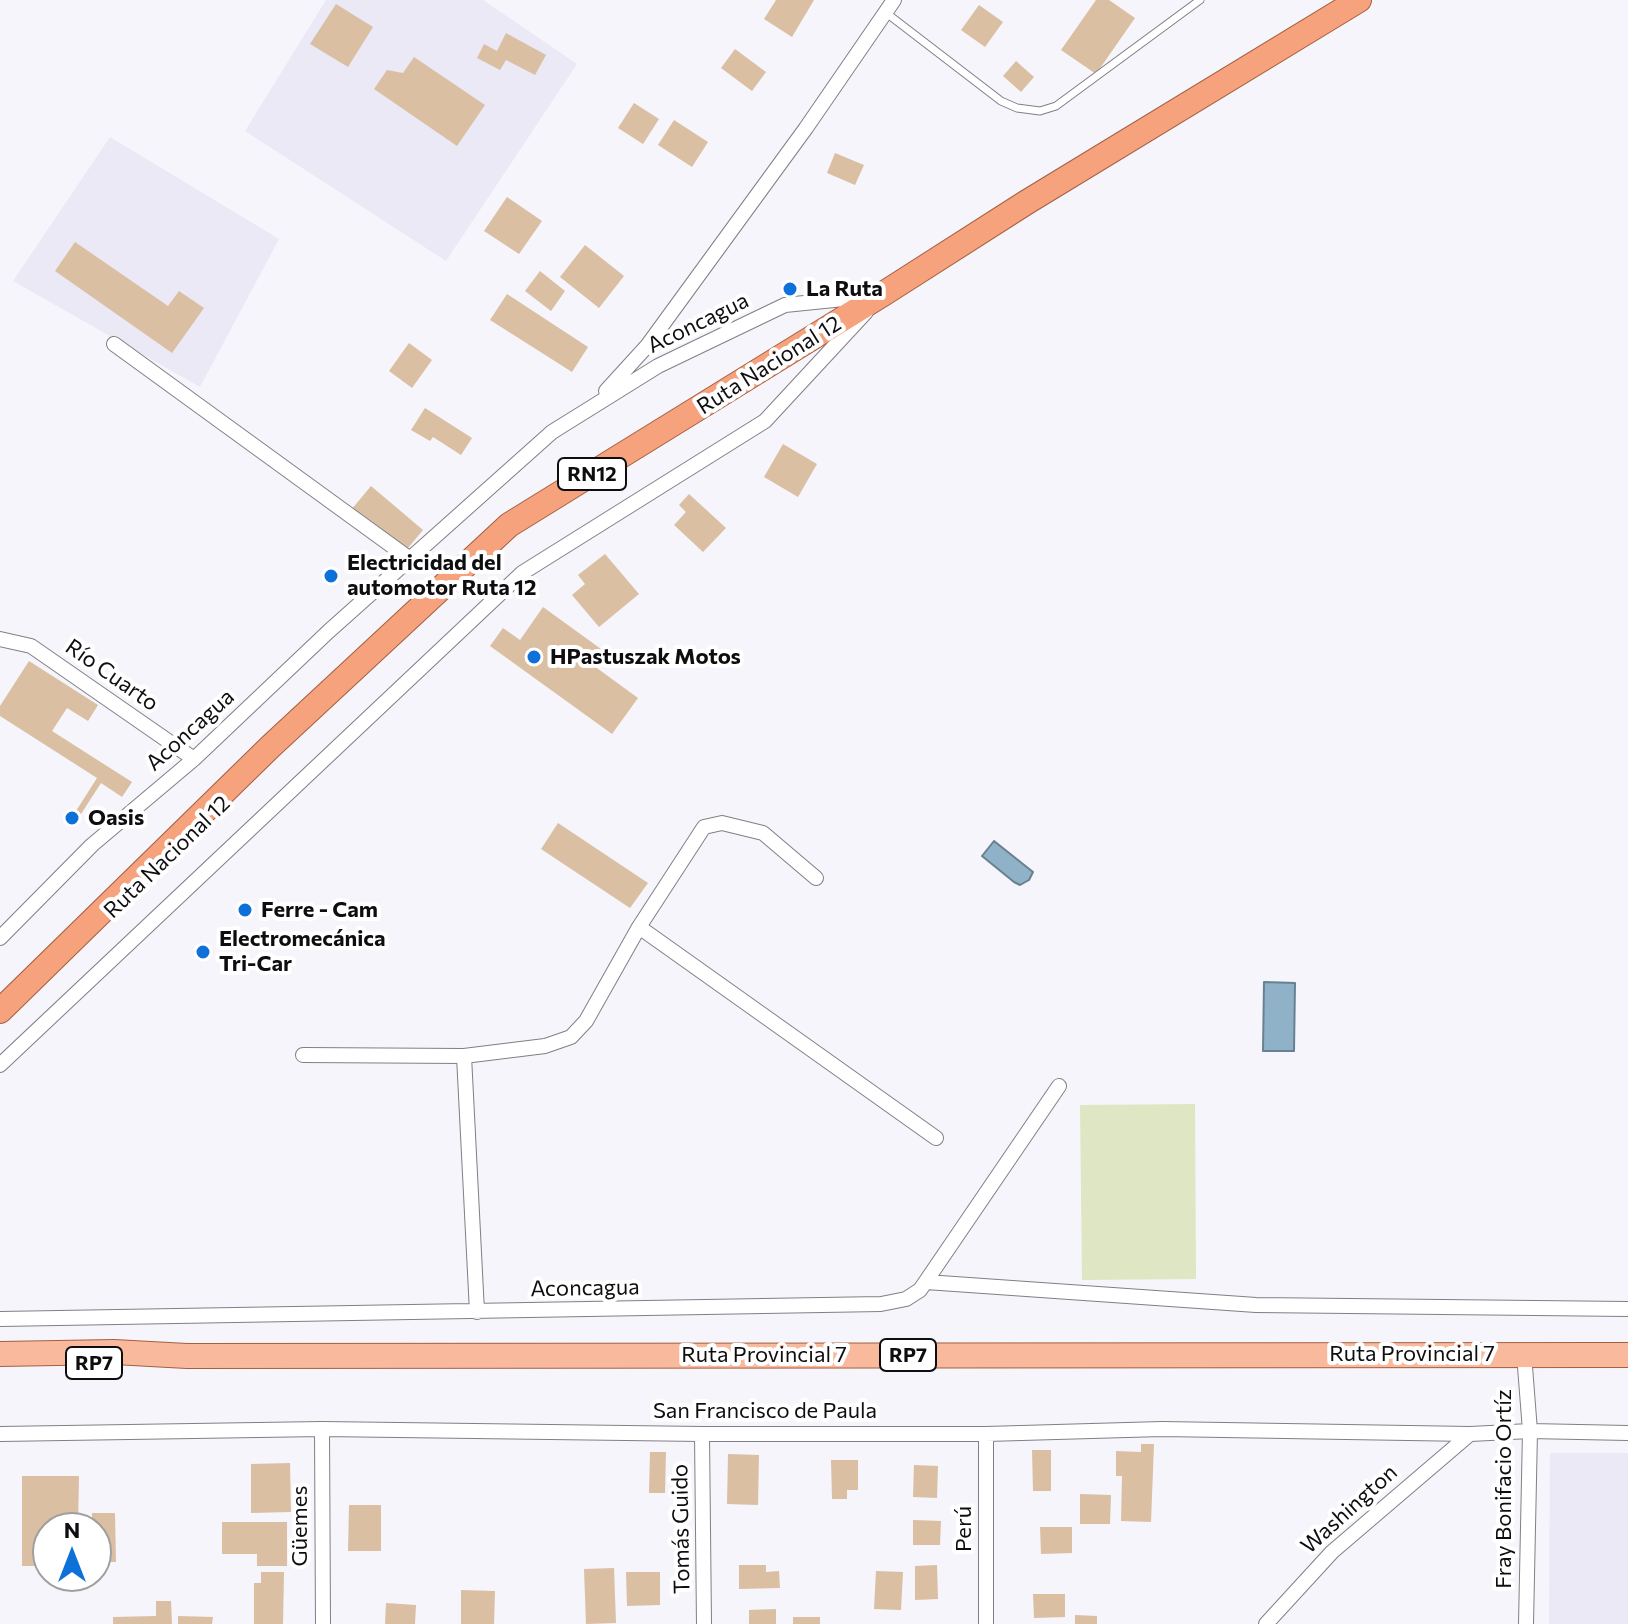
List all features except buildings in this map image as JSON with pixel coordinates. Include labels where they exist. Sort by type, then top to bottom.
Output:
[{"type":"highway","name":"Ruta Nacional 12","points":[[0,1011],[330,692],[509,525],[1027,202],[1359,0]]},
{"type":"highway","name":"Ruta Nacional 12","points":[[0,1019],[316,713],[330,692]]},
{"type":"main road","name":"Ruta Provincial 7","points":[[0,1354],[1628,1355]]},
{"type":"main road","name":"Ruta Provincial 7","points":[[0,1364],[126,1363],[187,1356]]},
{"type":"street","points":[[592,407],[647,346],[806,128],[889,6]]},
{"type":"street","points":[[0,1065],[522,573],[765,421],[883,294]]},
{"type":"street","name":"Aconcagua","points":[[0,938],[92,845],[194,759],[552,432],[658,366],[785,305],[883,294]]},
{"type":"street","points":[[114,344],[410,559]]},
{"type":"street","name":"Río Cuarto","points":[[1,643],[31,646],[194,759]]},
{"type":"street","points":[[303,1055],[464,1056],[545,1046],[571,1037],[586,1021],[639,927],[704,827],[722,823],[763,833],[816,878]]},
{"type":"street","points":[[639,927],[936,1138]]},
{"type":"street","points":[[464,1056],[477,1312]]},
{"type":"street","name":"Aconcagua","points":[[0,1319],[881,1304],[906,1299],[926,1282],[1059,1086]]},
{"type":"street","points":[[926,1282],[1256,1305],[1628,1309]]},
{"type":"street","name":"Fray Bonifacio Ortíz","points":[[1524,1354],[1530,1431],[1526,1624]]},
{"type":"street","name":"San Francisco de Paula","points":[[0,1434],[322,1429],[702,1434],[986,1434],[1162,1429],[1628,1433]]},
{"type":"street","name":"Güemes","points":[[322,1429],[323,1624]]},
{"type":"street","name":"Tomás Guido","points":[[702,1434],[704,1624]]},
{"type":"street","name":"Perú","points":[[986,1434],[986,1624]]},
{"type":"street","name":"Washington","points":[[1266,1624],[1332,1552],[1470,1434]]},
{"type":"lane","points":[[889,6],[1001,101],[1017,108],[1040,111],[1056,106],[1200,0]]},
{"type":"shaded area","points":[[326,0],[483,0],[577,64],[446,261],[245,131]]},
{"type":"shaded area","points":[[110,137],[279,239],[200,387],[13,281]]},
{"type":"shaded area","points":[[1550,1453],[1628,1453],[1628,1624],[1549,1624]]},
{"type":"green space","points":[[1195,1104],[1196,1279],[1082,1280],[1080,1105]]},
{"type":"water","points":[[994,841],[1033,872],[1029,880],[1020,885],[1014,882],[982,856]]},
{"type":"water","points":[[1264,982],[1295,983],[1294,1051],[1263,1051]]},
{"type":"place","name":"La Ruta","points":[[790,289]]},
{"type":"place","name":"Electricidad del automotor Ruta 12","points":[[331,576]]},
{"type":"place","name":"HPastuszak Motos","points":[[534,657]]},
{"type":"place","name":"Oasis","points":[[72,818]]},
{"type":"place","name":"Ferre - Cam","points":[[245,910]]},
{"type":"place","name":"Electromecánica Tri-Car","points":[[203,952]]}]
